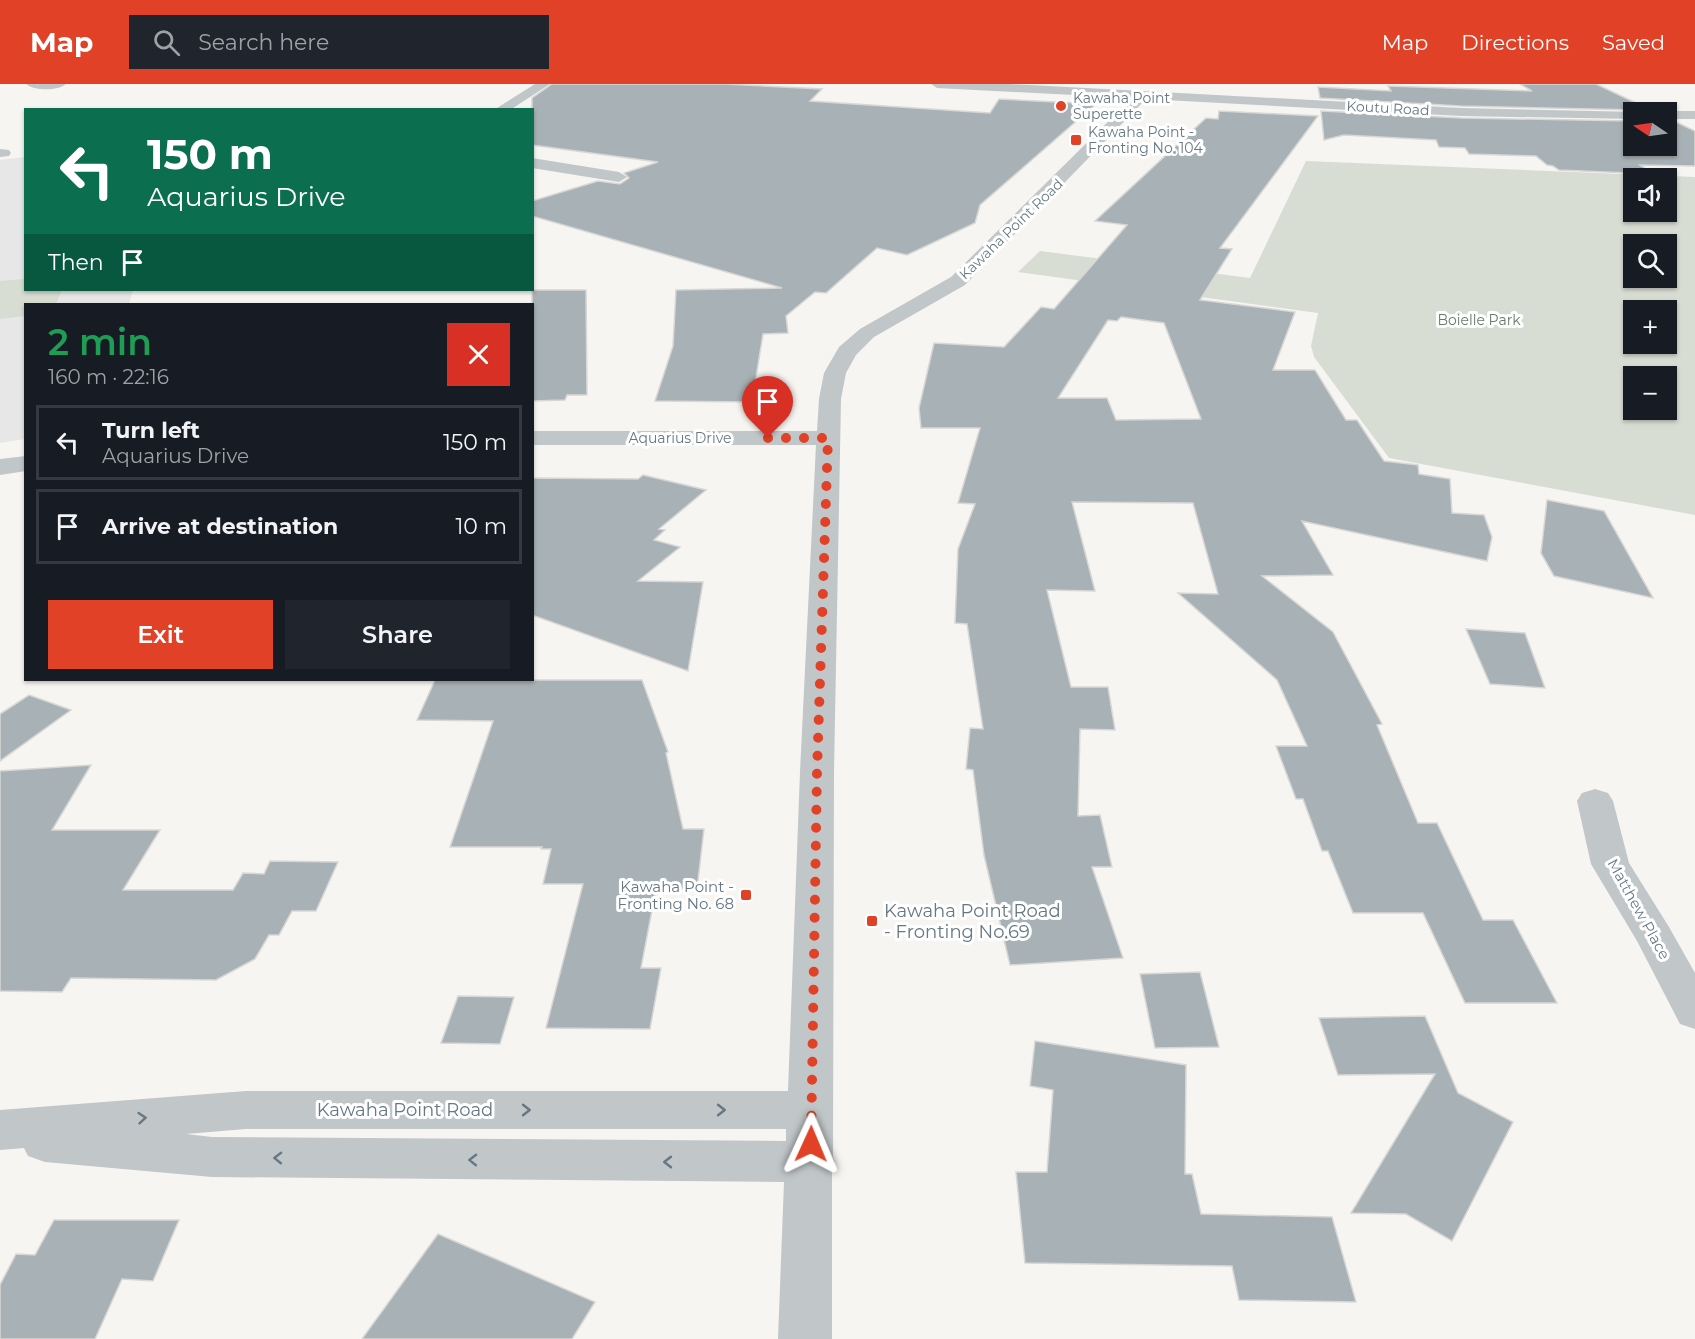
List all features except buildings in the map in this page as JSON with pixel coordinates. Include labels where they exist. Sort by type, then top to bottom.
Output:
[{"type":"street","points":[[32,84],[45,86],[60,84]]},
{"type":"street","points":[[503,108],[544,84]]},
{"type":"street","points":[[937,84],[1143,95]]},
{"type":"street","name":"Koutu Road","points":[[1143,95],[1481,113],[1623,115]]},
{"type":"street","name":"Kawaha Point Road","points":[[806,1339],[817,772],[828,438],[830,399],[835,373],[847,352],[867,333],[958,281],[1143,95]]},
{"type":"street","points":[[1677,115],[1695,115]]},
{"type":"street","points":[[534,163],[619,177]]},
{"type":"street","name":"Aquarius Drive","points":[[534,438],[828,438]]},
{"type":"street","points":[[0,467],[24,464]]},
{"type":"street","name":"Matthew Place","points":[[1595,801],[1610,864],[1655,937],[1695,1012]]},
{"type":"street","name":"Kawaha Point Road","points":[[0,1130],[246,1110],[812,1110]]},
{"type":"street","points":[[0,1138],[212,1157],[810,1162]]},
{"type":"shaded area","points":[[24,157],[24,291],[133,291],[129,303],[24,303],[24,439],[0,443],[0,160]]},
{"type":"green space","name":"Boielle Park","points":[[1306,161],[1623,174],[1623,222],[1677,222],[1677,176],[1695,177],[1695,515],[1389,458],[1314,357],[1311,346],[1318,313],[1018,272],[1040,251],[1250,278]]},
{"type":"green space","points":[[24,279],[24,291],[62,291],[56,303],[24,303],[24,316],[0,319],[0,281]]},
{"type":"place","name":"Kawaha Point Superette","points":[[1061,106]]},
{"type":"place","name":"Kawaha Point - Fronting No. 104","points":[[1076,140]]},
{"type":"place","name":"Kawaha Point - Fronting No. 68","points":[[746,895]]},
{"type":"place","name":"Kawaha Point Road - Fronting No.69","points":[[872,921]]},
{"type":"route","points":[[768,438],[828,438],[817,772],[811,1144]]}]
